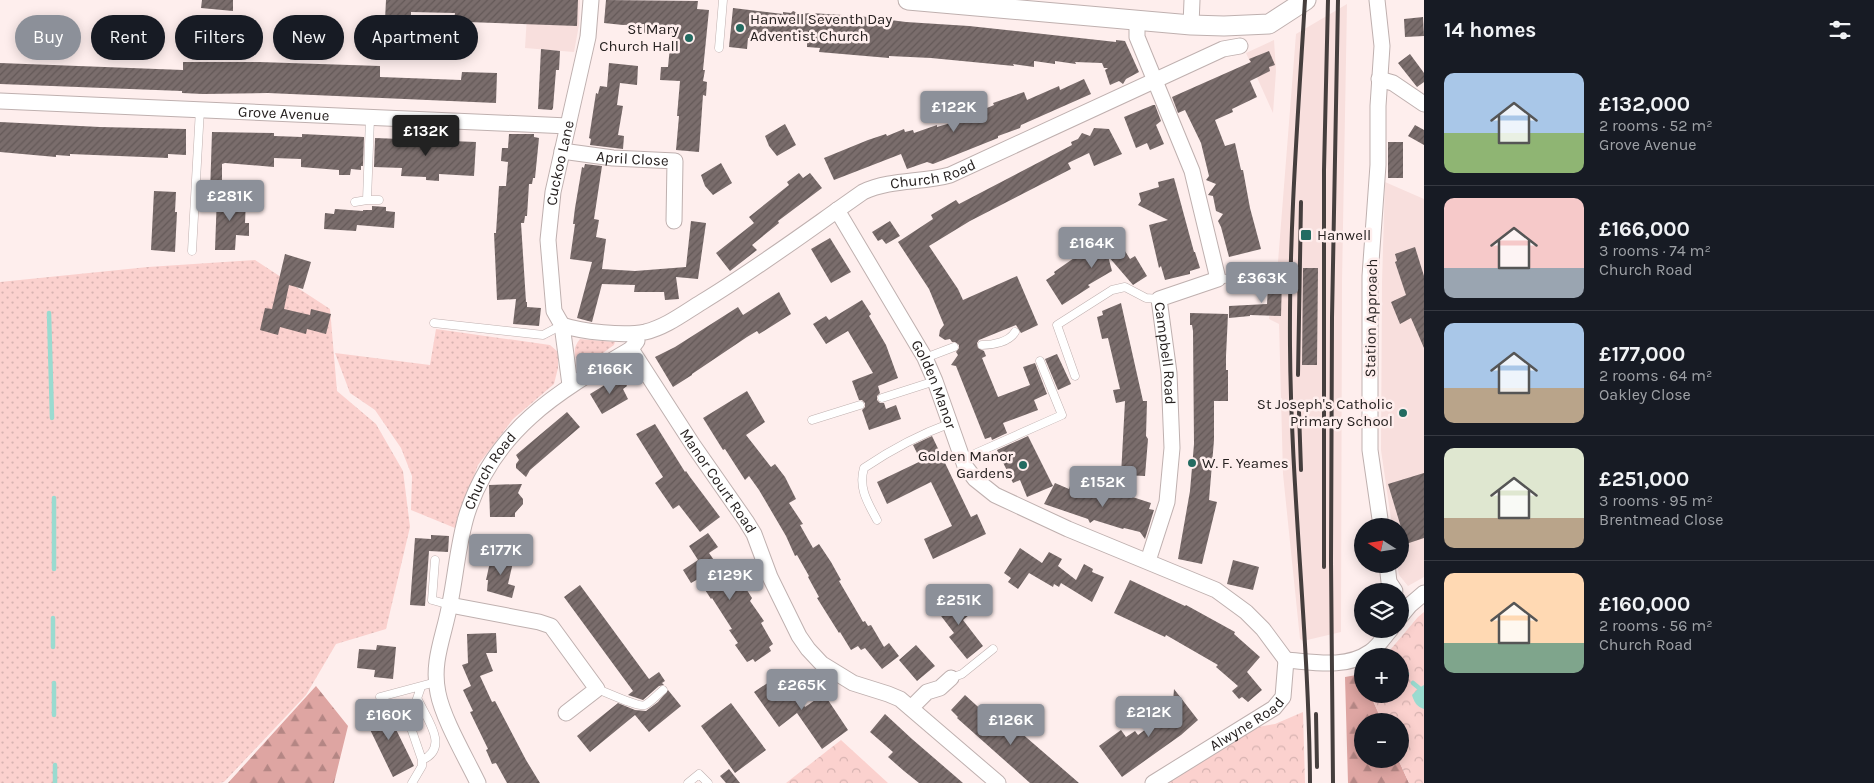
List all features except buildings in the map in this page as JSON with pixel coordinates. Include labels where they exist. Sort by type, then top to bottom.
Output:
[{"type":"street","name":"Cuckoo Lane","points":[[562,325],[554,311],[548,240],[552,192],[588,37],[591,0]]},
{"type":"street","points":[[908,0],[1028,6],[1137,20],[1224,26],[1269,24],[1306,0]]},
{"type":"street","points":[[1191,25],[1192,0]]},
{"type":"street","name":"Station Approach","points":[[1377,0],[1382,46],[1379,79],[1378,165],[1370,276],[1370,450],[1380,518]]},
{"type":"street","points":[[1137,20],[1137,37],[1192,171],[1218,279]]},
{"type":"street","name":"Church Road","points":[[562,325],[576,330],[614,333],[644,332],[667,324],[742,278],[863,192],[892,182],[933,180],[950,176],[1223,49],[1240,46]]},
{"type":"street","points":[[1379,79],[1393,83],[1424,104]]},
{"type":"street","name":"Grove Avenue","points":[[0,101],[568,126]]},
{"type":"street","name":"April Close","points":[[562,152],[612,158],[674,161],[674,221]]},
{"type":"street","name":"Golden Manor","points":[[837,210],[925,358],[951,423],[965,466],[975,479],[995,495],[1068,529],[1148,560],[1216,590],[1246,612],[1263,629],[1286,660]]},
{"type":"street","name":"Campbell Road","points":[[1148,560],[1167,502],[1172,448],[1169,373],[1159,299],[1218,279]]},
{"type":"street","points":[[562,325],[570,385]]},
{"type":"street","name":"Church Road","points":[[478,783],[438,695],[429,685],[450,605],[456,563],[467,514],[485,470],[509,437],[529,417],[570,385],[631,349],[644,332]]},
{"type":"street","name":"Manor Court Road","points":[[631,349],[693,445],[754,534],[770,577],[799,636],[808,649],[822,664],[853,683],[893,696],[911,708],[998,783]]},
{"type":"street","points":[[1409,603],[1424,594]]},
{"type":"street","points":[[450,605],[551,626],[597,689],[566,713]]},
{"type":"street","points":[[1286,660],[1339,664],[1350,662],[1371,652],[1383,638]]},
{"type":"street","name":"Alwyne Road","points":[[1153,783],[1274,708],[1282,697],[1286,660]]},
{"type":"street","points":[[911,708],[927,692],[940,688],[951,678]]},
{"type":"lane","points":[[719,48],[723,0]]},
{"type":"lane","points":[[192,251],[200,109]]},
{"type":"lane","points":[[367,200],[370,118]]},
{"type":"lane","points":[[355,202],[379,200]]},
{"type":"lane","points":[[1218,279],[1271,278]]},
{"type":"lane","points":[[1075,376],[1057,325],[1112,290],[1126,287],[1146,298],[1159,299]]},
{"type":"lane","points":[[434,323],[543,335],[562,325]]},
{"type":"lane","points":[[982,345],[994,345],[1012,336],[1015,332]]},
{"type":"lane","points":[[925,358],[954,347]]},
{"type":"lane","points":[[963,459],[1062,415],[1040,361]]},
{"type":"lane","points":[[882,398],[935,380]]},
{"type":"lane","points":[[812,420],[860,405]]},
{"type":"lane","points":[[877,520],[862,488],[861,477],[864,468],[901,444],[928,431],[951,423]]},
{"type":"lane","points":[[435,560],[432,600],[450,605]]},
{"type":"lane","points":[[951,678],[962,674],[993,649]]},
{"type":"lane","points":[[380,696],[429,685]]},
{"type":"lane","points":[[412,783],[422,766],[422,760],[410,724],[411,716],[418,700],[429,685]]},
{"type":"lane","points":[[597,689],[621,697],[636,706],[644,706],[663,690]]},
{"type":"lane","points":[[418,700],[437,740],[436,750],[431,756],[422,760]]},
{"type":"lane","points":[[688,783],[699,774],[708,783]]},
{"type":"shaded area","points":[[528,0],[580,0],[579,25],[574,52],[525,48]]},
{"type":"shaded area","points":[[1347,4],[1342,282],[1341,632],[1303,641],[1300,639],[1283,474],[1279,324],[1269,319],[1273,265],[1278,262],[1296,34]]},
{"type":"shaded area","points":[[1274,40],[1276,71],[1273,113],[1246,53]]},
{"type":"shaded area","name":"St Joseph's Catholic Primary School","points":[[1385,182],[1424,199],[1424,577],[1409,585],[1409,583],[1406,583],[1399,573],[1409,573],[1409,518],[1391,518],[1381,450],[1382,282]]},
{"type":"green space","points":[[255,260],[330,309],[337,391],[376,424],[403,471],[410,527],[386,629],[336,644],[306,695],[224,782],[0,783],[0,282],[148,267]]},
{"type":"green space","points":[[436,329],[550,345],[558,352],[558,368],[554,384],[513,419],[478,465],[455,528],[411,510],[412,476],[401,448],[375,410],[350,393],[335,353],[430,365]]},
{"type":"green space","points":[[580,339],[615,342],[614,345],[586,365],[579,365],[575,351]]},
{"type":"green space","points":[[1424,612],[1424,783],[1409,783],[1402,768],[1409,768],[1409,713],[1378,713],[1374,703],[1409,703],[1409,648],[1392,648],[1400,638],[1409,638],[1409,628]]},
{"type":"green space","points":[[1354,675],[1354,703],[1374,703],[1378,713],[1354,713],[1354,768],[1402,768],[1409,783],[1348,783],[1345,677]]},
{"type":"green space","points":[[316,686],[348,726],[334,783],[228,783]]},
{"type":"green space","points":[[1303,712],[1305,783],[1162,783],[1252,728],[1275,724]]},
{"type":"green space","points":[[841,740],[888,783],[786,783]]},
{"type":"water","points":[[1424,685],[1424,709],[1416,704],[1412,695]]},
{"type":"waterway","points":[[49,313],[52,418]]},
{"type":"waterway","points":[[54,498],[54,569]]},
{"type":"waterway","points":[[53,618],[53,647]]},
{"type":"waterway","points":[[54,683],[54,715]]},
{"type":"waterway","points":[[1413,683],[1419,688]]},
{"type":"waterway","points":[[55,765],[55,783]]},
{"type":"railway","points":[[1305,0],[1292,216],[1290,346],[1293,455],[1307,674],[1310,783]]},
{"type":"railway","points":[[1324,567],[1324,170],[1328,0]]},
{"type":"railway","points":[[1333,783],[1331,561],[1332,318],[1338,0]]},
{"type":"railway","points":[[1298,375],[1301,202]]},
{"type":"railway","points":[[1299,412],[1301,470]]},
{"type":"railway","points":[[1316,714],[1317,767]]},
{"type":"place","name":"Hanwell Seventh Day Adventist Church","points":[[740,28]]},
{"type":"place","name":"St Mary Church Hall","points":[[689,38]]},
{"type":"place","name":"Hanwell","points":[[1306,235]]},
{"type":"place","name":"St Joseph's Catholic Primary School","points":[[1403,413]]},
{"type":"place","name":"W. F. Yeames","points":[[1192,463]]},
{"type":"place","name":"Golden Manor Gardens","points":[[1023,465]]}]
